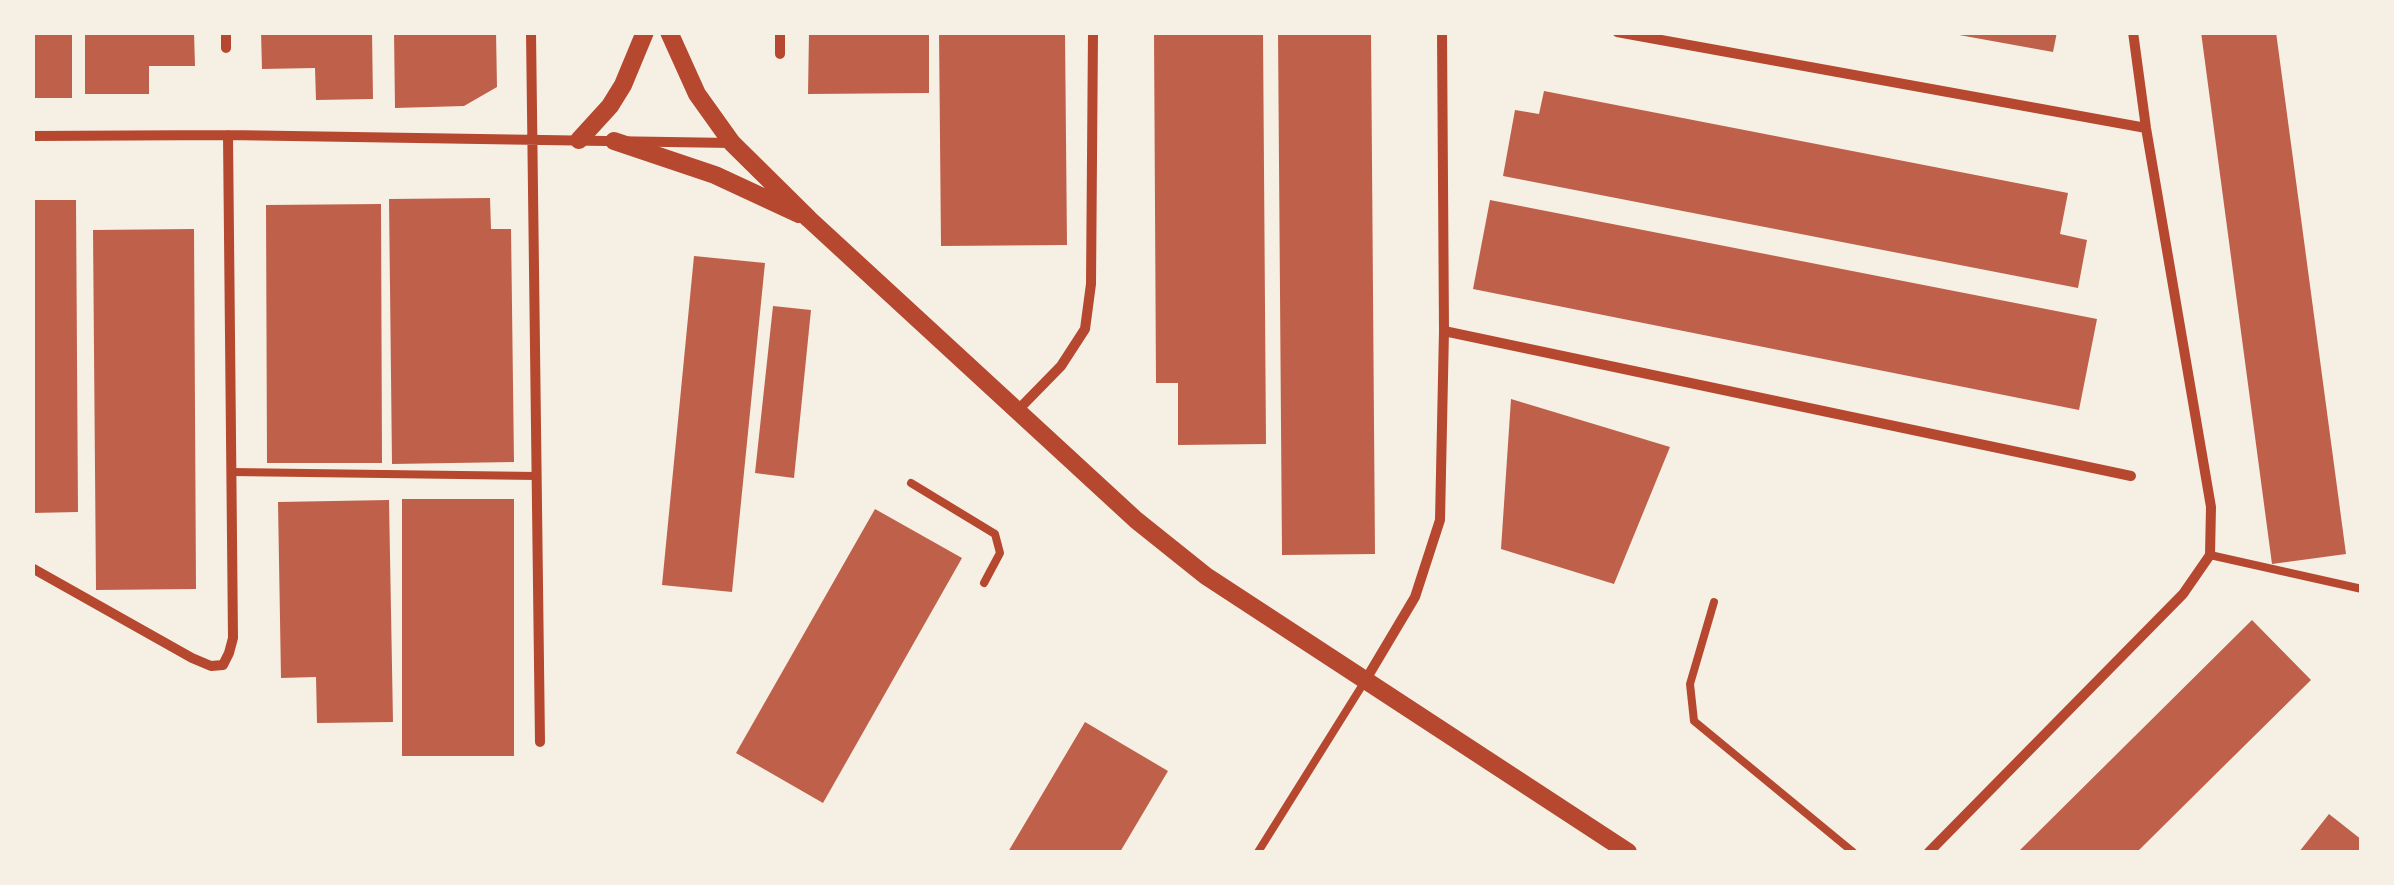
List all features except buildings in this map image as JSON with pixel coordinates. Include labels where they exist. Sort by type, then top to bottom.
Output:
[{"type":"street","points":[[226,32],[226,48]]},
{"type":"street","points":[[531,32],[540,742]]},
{"type":"street","points":[[579,140],[623,85],[645,32]]},
{"type":"street","points":[[670,32],[697,94],[732,143],[1136,520],[1206,576],[1628,852]]},
{"type":"street","points":[[780,32],[780,54]]},
{"type":"street","points":[[1018,410],[1062,366],[1086,329],[1091,284],[1093,32]]},
{"type":"street","points":[[1365,681],[1415,596],[1440,520],[1444,331],[1442,32]]},
{"type":"street","points":[[1617,32],[2146,128]]},
{"type":"street","points":[[1929,852],[2183,594],[2210,555],[2211,507],[2146,128],[2134,32]]},
{"type":"street","points":[[32,568],[192,658],[211,666],[223,665],[230,653],[233,638],[228,135]]},
{"type":"street","points":[[32,136],[732,143]]},
{"type":"street","points":[[614,141],[716,175],[808,218]]},
{"type":"street","points":[[1444,331],[2132,476]]},
{"type":"lane","points":[[231,472],[537,476]]},
{"type":"lane","points":[[910,484],[995,534],[1000,553],[984,583]]},
{"type":"lane","points":[[2210,555],[2362,589]]},
{"type":"lane","points":[[1714,602],[1690,684],[1694,721],[1853,852]]},
{"type":"lane","points":[[1258,852],[1365,681]]}]
